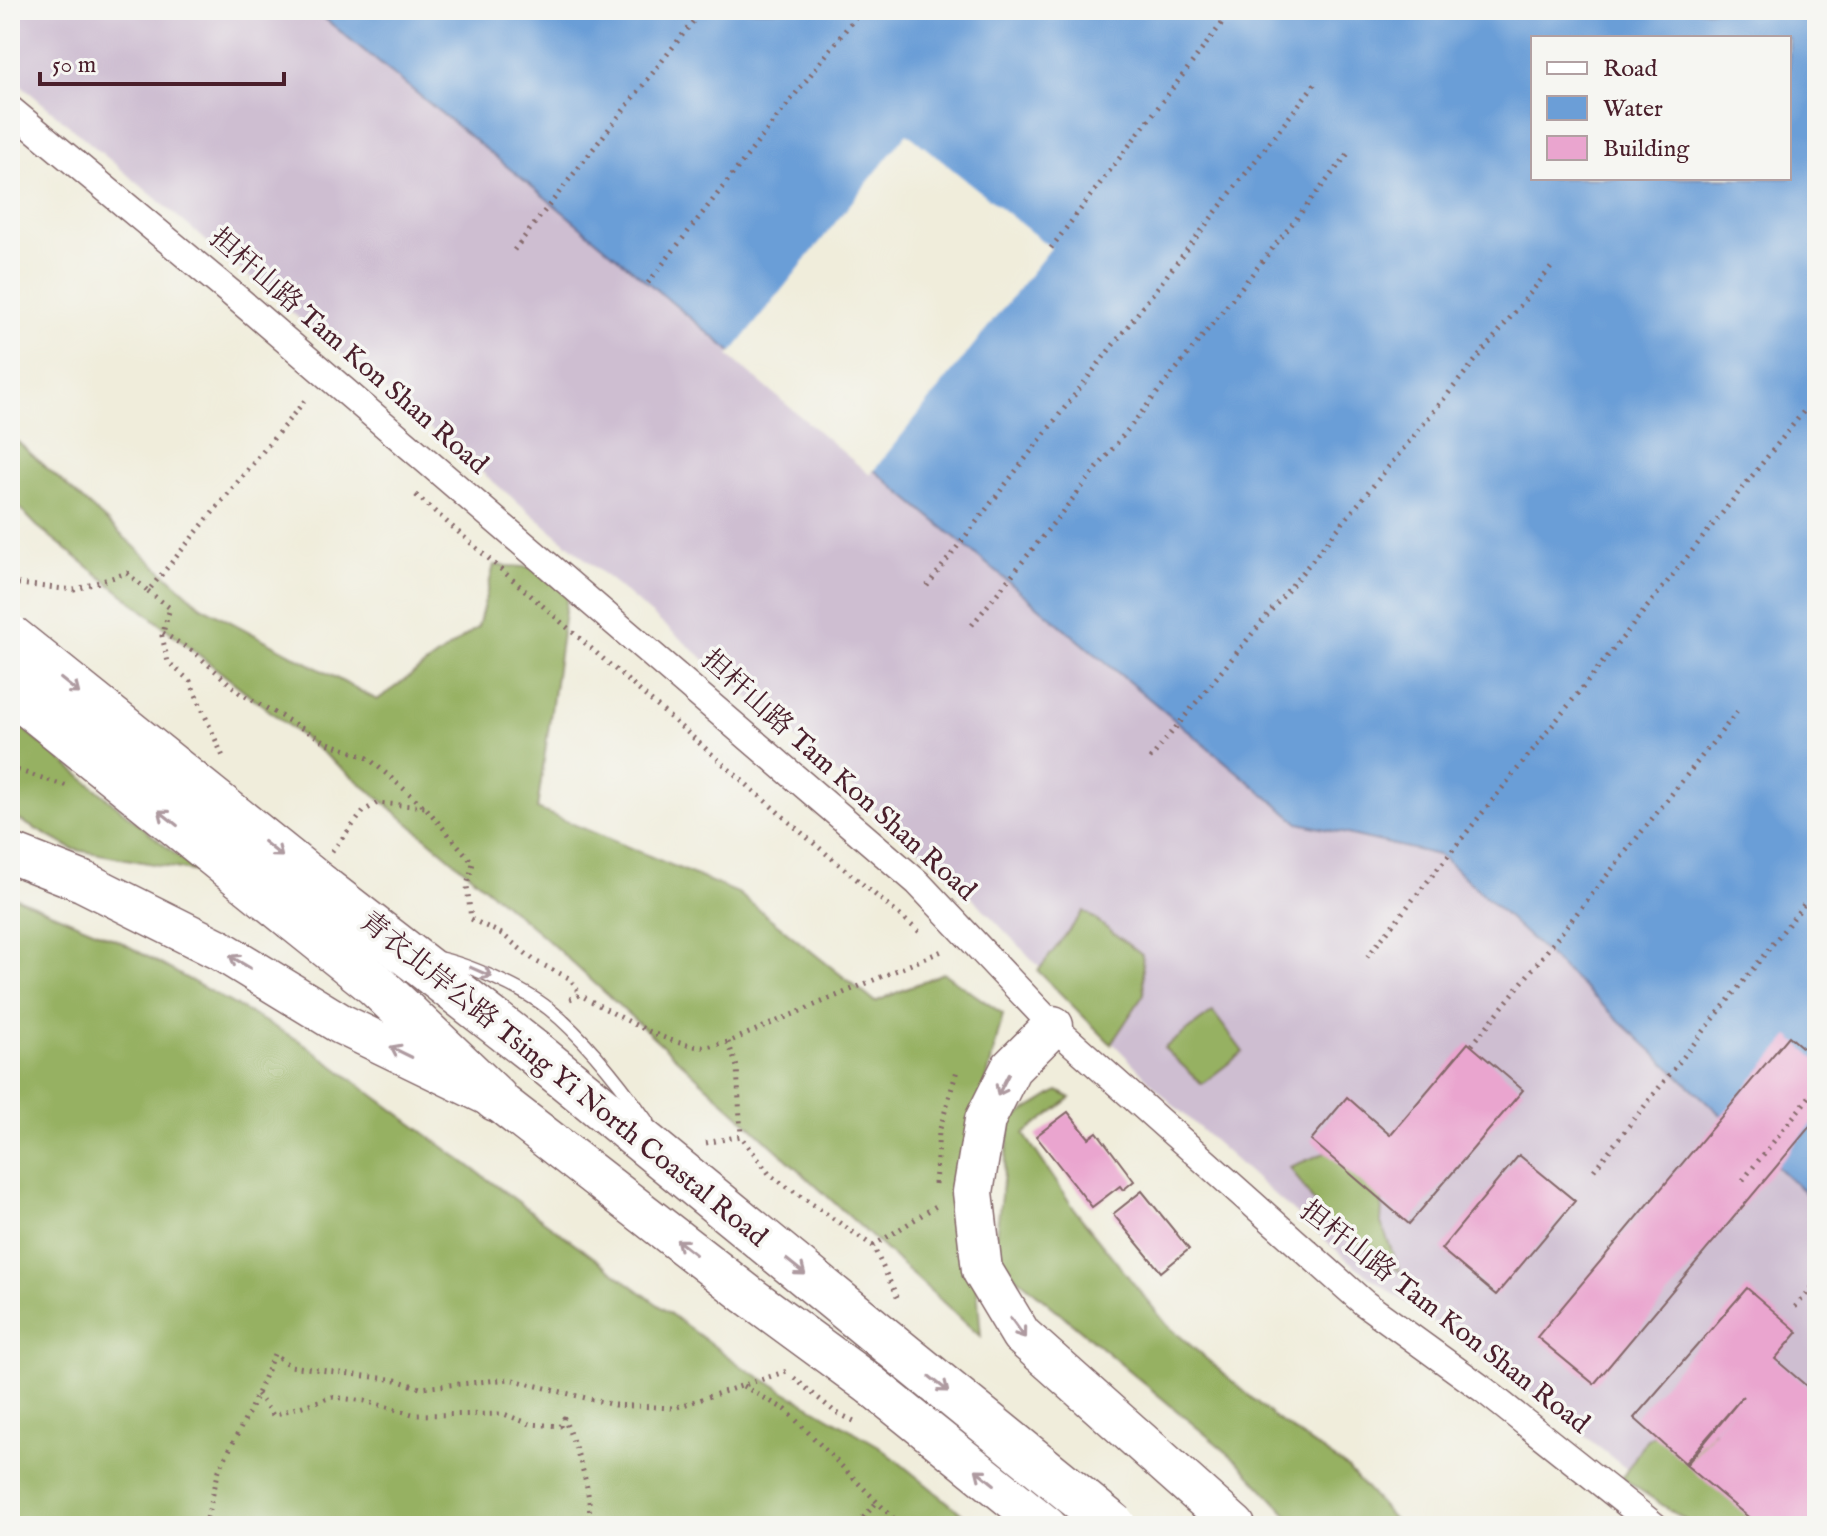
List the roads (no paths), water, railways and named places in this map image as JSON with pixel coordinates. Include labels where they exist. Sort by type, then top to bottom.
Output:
[{"type":"highway","name":"青衣北岸公路 Tsing Yi North Coastal Road","points":[[10,637],[319,873],[406,952],[893,1324],[1114,1526]]},
{"type":"highway","name":"青衣北岸公路 Tsing Yi North Coastal Road","points":[[10,690],[319,873],[375,984],[496,1099]]},
{"type":"main road","points":[[10,853],[84,882],[220,950],[341,1024],[496,1099]]},
{"type":"main road","points":[[1053,1026],[1011,1068],[985,1120],[973,1192],[982,1270],[1021,1335],[1235,1526]]},
{"type":"main road","name":"青衣北岸公路 Tsing Yi North Coastal Road","points":[[496,1099],[872,1386],[1046,1526]]},
{"type":"street","name":"担杆山路 Tam Kon Shan Road","points":[[10,109],[231,293],[918,883],[1053,1026],[1364,1303],[1484,1390],[1655,1526]]},
{"type":"lane","points":[[406,952],[470,967],[548,1008],[617,1078],[650,1127]]},
{"type":"water","points":[[314,10],[1817,10],[1817,1204],[1446,860],[1438,855],[1299,823],[552,203]]}]
